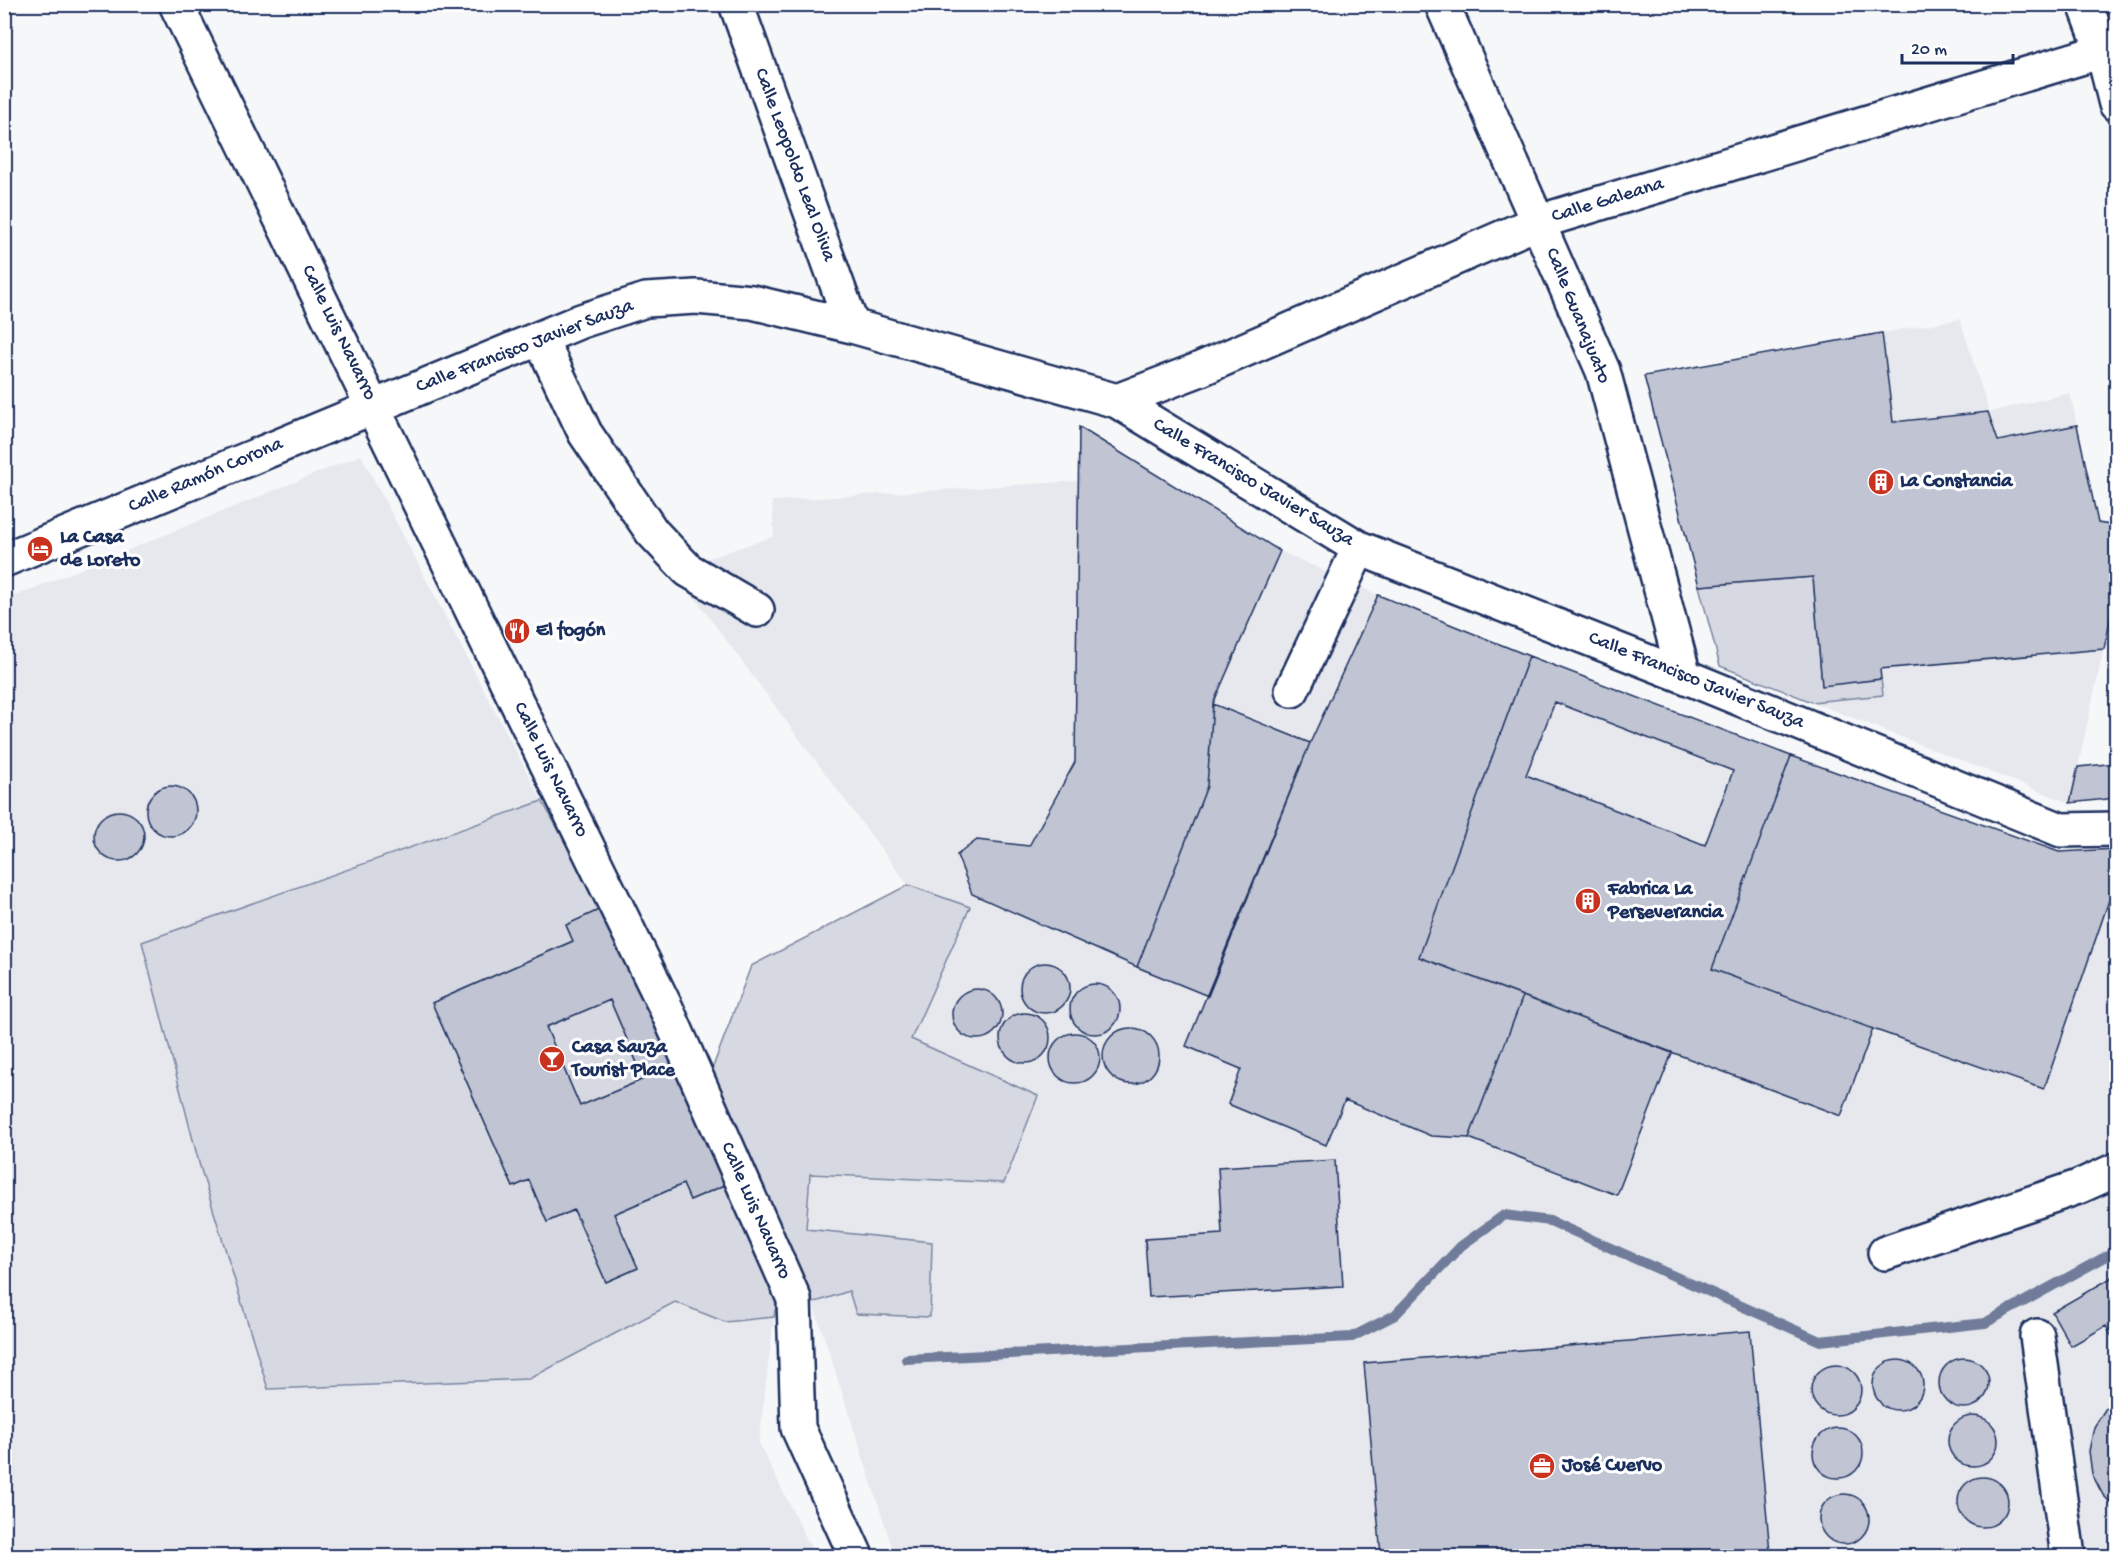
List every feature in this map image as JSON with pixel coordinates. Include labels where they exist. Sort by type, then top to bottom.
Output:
[{"type":"street","name":"Calle Luis Navarro","points":[[176,4],[666,1008],[794,1299],[798,1428],[856,1557]]},
{"type":"street","name":"Calle Leopoldo Leal Oliva","points":[[736,4],[852,326]]},
{"type":"street","name":"Calle Guanajuato","points":[[1442,4],[1603,371],[1684,676]]},
{"type":"street","points":[[2085,4],[2110,49],[2116,104]]},
{"type":"street","name":"Calle Galeana","points":[[1117,401],[1198,370],[1538,222],[2110,49]]},
{"type":"street","name":"Calle Francisco Javier Sauza","points":[[374,406],[581,321],[646,300],[696,297],[752,302],[852,326],[1117,401],[1359,548],[1684,676],[2061,830],[2116,829]]},
{"type":"street","points":[[540,338],[585,433],[652,532],[688,570],[758,610]]},
{"type":"street","name":"Calle Ramón Corona","points":[[4,560],[374,406]]},
{"type":"street","points":[[1292,690],[1359,548]]},
{"type":"street","points":[[1885,1253],[2078,1187],[2116,1170]]},
{"type":"street","points":[[2037,1336],[2068,1557]]},
{"type":"shaded area","name":"La Constancia","points":[[1960,319],[1989,412],[2070,393],[2098,522],[2116,526],[2116,593],[2070,803],[1720,666],[1644,376]]},
{"type":"shaded area","points":[[1079,427],[1280,551],[1378,595],[1529,656],[1791,756],[2059,852],[2116,849],[2116,1556],[895,1556],[813,1303],[708,1080],[751,966],[908,885],[674,570],[774,536],[772,501],[1078,481]]},
{"type":"shaded area","points":[[361,455],[542,801],[143,942],[199,1163],[268,1388],[529,1379],[675,1302],[725,1322],[774,1317],[759,1443],[815,1556],[5,1556],[4,863],[10,860],[4,847],[5,600]]},
{"type":"shaded area","points":[[1813,577],[1822,685],[1881,679],[1883,695],[1812,702],[1720,666],[1699,586]]},
{"type":"shaded area","points":[[542,801],[603,908],[566,925],[573,941],[432,1003],[513,1187],[529,1180],[547,1222],[574,1210],[606,1282],[638,1268],[614,1214],[683,1184],[690,1200],[725,1185],[778,1295],[774,1317],[725,1322],[675,1302],[529,1379],[268,1389],[199,1163],[142,942]]},
{"type":"shaded area","points":[[908,885],[970,907],[911,1039],[1038,1096],[1004,1183],[810,1174],[806,1229],[932,1242],[930,1317],[856,1314],[849,1291],[813,1303],[708,1080],[751,966]]},
{"type":"shaded area","points":[[610,1000],[644,1079],[580,1106],[546,1027]]},
{"type":"building","name":"La Constancia","points":[[1882,333],[1893,422],[1988,412],[1998,441],[2077,425],[2098,523],[2116,526],[2116,593],[2104,649],[1880,669],[1881,679],[1822,686],[1813,577],[1699,586],[1644,376]]},
{"type":"building","points":[[1079,427],[1280,551],[1213,704],[1207,786],[1137,967],[972,894],[957,855],[977,840],[1029,846],[1075,762]]},
{"type":"building","points":[[1378,595],[1529,656],[1419,957],[1523,996],[1469,1138],[1431,1136],[1345,1100],[1326,1145],[1228,1104],[1241,1069],[1186,1046],[1310,743]]},
{"type":"building","name":"Fabrica La Perseverancia","points":[[1529,656],[1791,756],[1712,969],[1873,1029],[1841,1116],[1419,957]],"holes":[[[1555,702],[1733,771],[1705,845],[1526,775]]]},
{"type":"building","points":[[1213,704],[1310,743],[1208,996],[1137,967],[1207,786]]},
{"type":"building","points":[[1791,756],[2059,852],[2116,849],[2116,880],[2044,1089],[1712,969]]},
{"type":"building","points":[[2116,763],[2116,798],[2070,803],[2078,767]]},
{"type":"building","points":[[166,786],[176,786],[189,793],[196,806],[196,816],[189,829],[176,836],[166,836],[157,832],[150,825],[146,816],[146,806],[150,797],[157,790]]},
{"type":"building","points":[[114,811],[124,811],[137,818],[144,831],[144,841],[137,854],[124,861],[114,861],[105,857],[98,850],[94,841],[94,831],[98,822],[105,815]]},
{"type":"building","points":[[603,908],[725,1185],[690,1200],[683,1184],[614,1214],[638,1268],[606,1282],[574,1210],[547,1222],[529,1180],[513,1187],[432,1003],[573,941],[566,925]],"holes":[[[610,1000],[644,1079],[580,1106],[546,1027]]]},
{"type":"building","points":[[1040,963],[1050,963],[1063,970],[1070,983],[1070,993],[1063,1006],[1050,1013],[1040,1013],[1031,1009],[1024,1002],[1020,993],[1020,983],[1024,974],[1031,967]]},
{"type":"building","points":[[1090,984],[1100,984],[1113,991],[1120,1004],[1120,1014],[1113,1027],[1100,1034],[1090,1034],[1081,1030],[1074,1023],[1070,1014],[1070,1004],[1074,995],[1081,988]]},
{"type":"building","points":[[972,989],[982,989],[995,996],[1002,1009],[1002,1019],[995,1032],[982,1039],[972,1039],[963,1035],[956,1028],[952,1019],[952,1009],[956,1000],[963,993]]},
{"type":"building","points":[[1523,996],[1672,1053],[1617,1195],[1469,1138]]},
{"type":"building","points":[[1020,1013],[1030,1013],[1043,1020],[1050,1033],[1050,1043],[1043,1056],[1030,1063],[1020,1063],[1011,1059],[1004,1052],[1000,1043],[1000,1033],[1004,1024],[1011,1017]]},
{"type":"building","points":[[1126,1028],[1136,1028],[1151,1036],[1157,1045],[1159,1056],[1157,1067],[1151,1076],[1136,1084],[1126,1084],[1115,1079],[1108,1072],[1103,1061],[1103,1051],[1108,1040],[1115,1033]]},
{"type":"building","points":[[1070,1033],[1080,1033],[1093,1040],[1100,1053],[1100,1063],[1093,1076],[1080,1083],[1070,1083],[1061,1079],[1054,1072],[1050,1063],[1050,1053],[1054,1044],[1061,1037]]},
{"type":"building","points":[[1335,1160],[1343,1286],[1149,1297],[1145,1239],[1222,1234],[1218,1167]]},
{"type":"building","points":[[2116,1275],[2116,1344],[2106,1326],[2071,1346],[2052,1312]]},
{"type":"building","points":[[1750,1331],[1770,1552],[1721,1556],[1381,1556],[1364,1363]]},
{"type":"building","points":[[1969,1358],[1982,1365],[1988,1373],[1988,1393],[1982,1401],[1974,1407],[1959,1408],[1946,1401],[1940,1393],[1939,1378],[1946,1365],[1954,1359]]},
{"type":"building","points":[[1903,1360],[1916,1367],[1922,1375],[1922,1395],[1916,1403],[1908,1409],[1893,1410],[1880,1403],[1874,1395],[1873,1380],[1880,1367],[1888,1361]]},
{"type":"building","points":[[1841,1365],[1854,1372],[1860,1380],[1860,1400],[1854,1408],[1846,1414],[1831,1415],[1818,1408],[1812,1400],[1811,1385],[1818,1372],[1826,1366]]},
{"type":"building","points":[[2116,1400],[2116,1508],[2103,1495],[2092,1474],[2089,1451],[2094,1427],[2106,1408]]},
{"type":"building","points":[[1968,1416],[1978,1416],[1991,1423],[1998,1436],[1998,1446],[1991,1459],[1978,1466],[1968,1466],[1959,1462],[1952,1455],[1948,1446],[1948,1436],[1952,1427],[1959,1420]]},
{"type":"building","points":[[1833,1428],[1843,1428],[1856,1435],[1863,1448],[1863,1458],[1856,1471],[1843,1478],[1833,1478],[1824,1474],[1817,1467],[1813,1458],[1813,1448],[1817,1439],[1824,1432]]},
{"type":"building","points":[[1988,1477],[2001,1484],[2007,1492],[2007,1512],[2001,1520],[1993,1526],[1978,1527],[1965,1520],[1959,1512],[1958,1497],[1965,1484],[1973,1478]]},
{"type":"building","points":[[1849,1494],[1862,1501],[1868,1509],[1868,1529],[1862,1537],[1854,1543],[1839,1544],[1826,1537],[1820,1529],[1819,1514],[1826,1501],[1834,1495]]},
{"type":"waterway","points":[[906,1359],[1352,1337],[1395,1315],[1461,1246],[1504,1215],[1550,1221],[1820,1341],[1985,1323],[2116,1251]]},
{"type":"place","name":"La Constancia","points":[[1881,482]]},
{"type":"place","name":"La Casa de Loreto","points":[[40,549]]},
{"type":"place","name":"El fogón","points":[[517,631]]},
{"type":"place","name":"Fabrica La Perseverancia","points":[[1588,901]]},
{"type":"place","name":"Casa Sauza Tourist Place","points":[[552,1059]]},
{"type":"place","name":"José Cuervo","points":[[1542,1466]]}]
